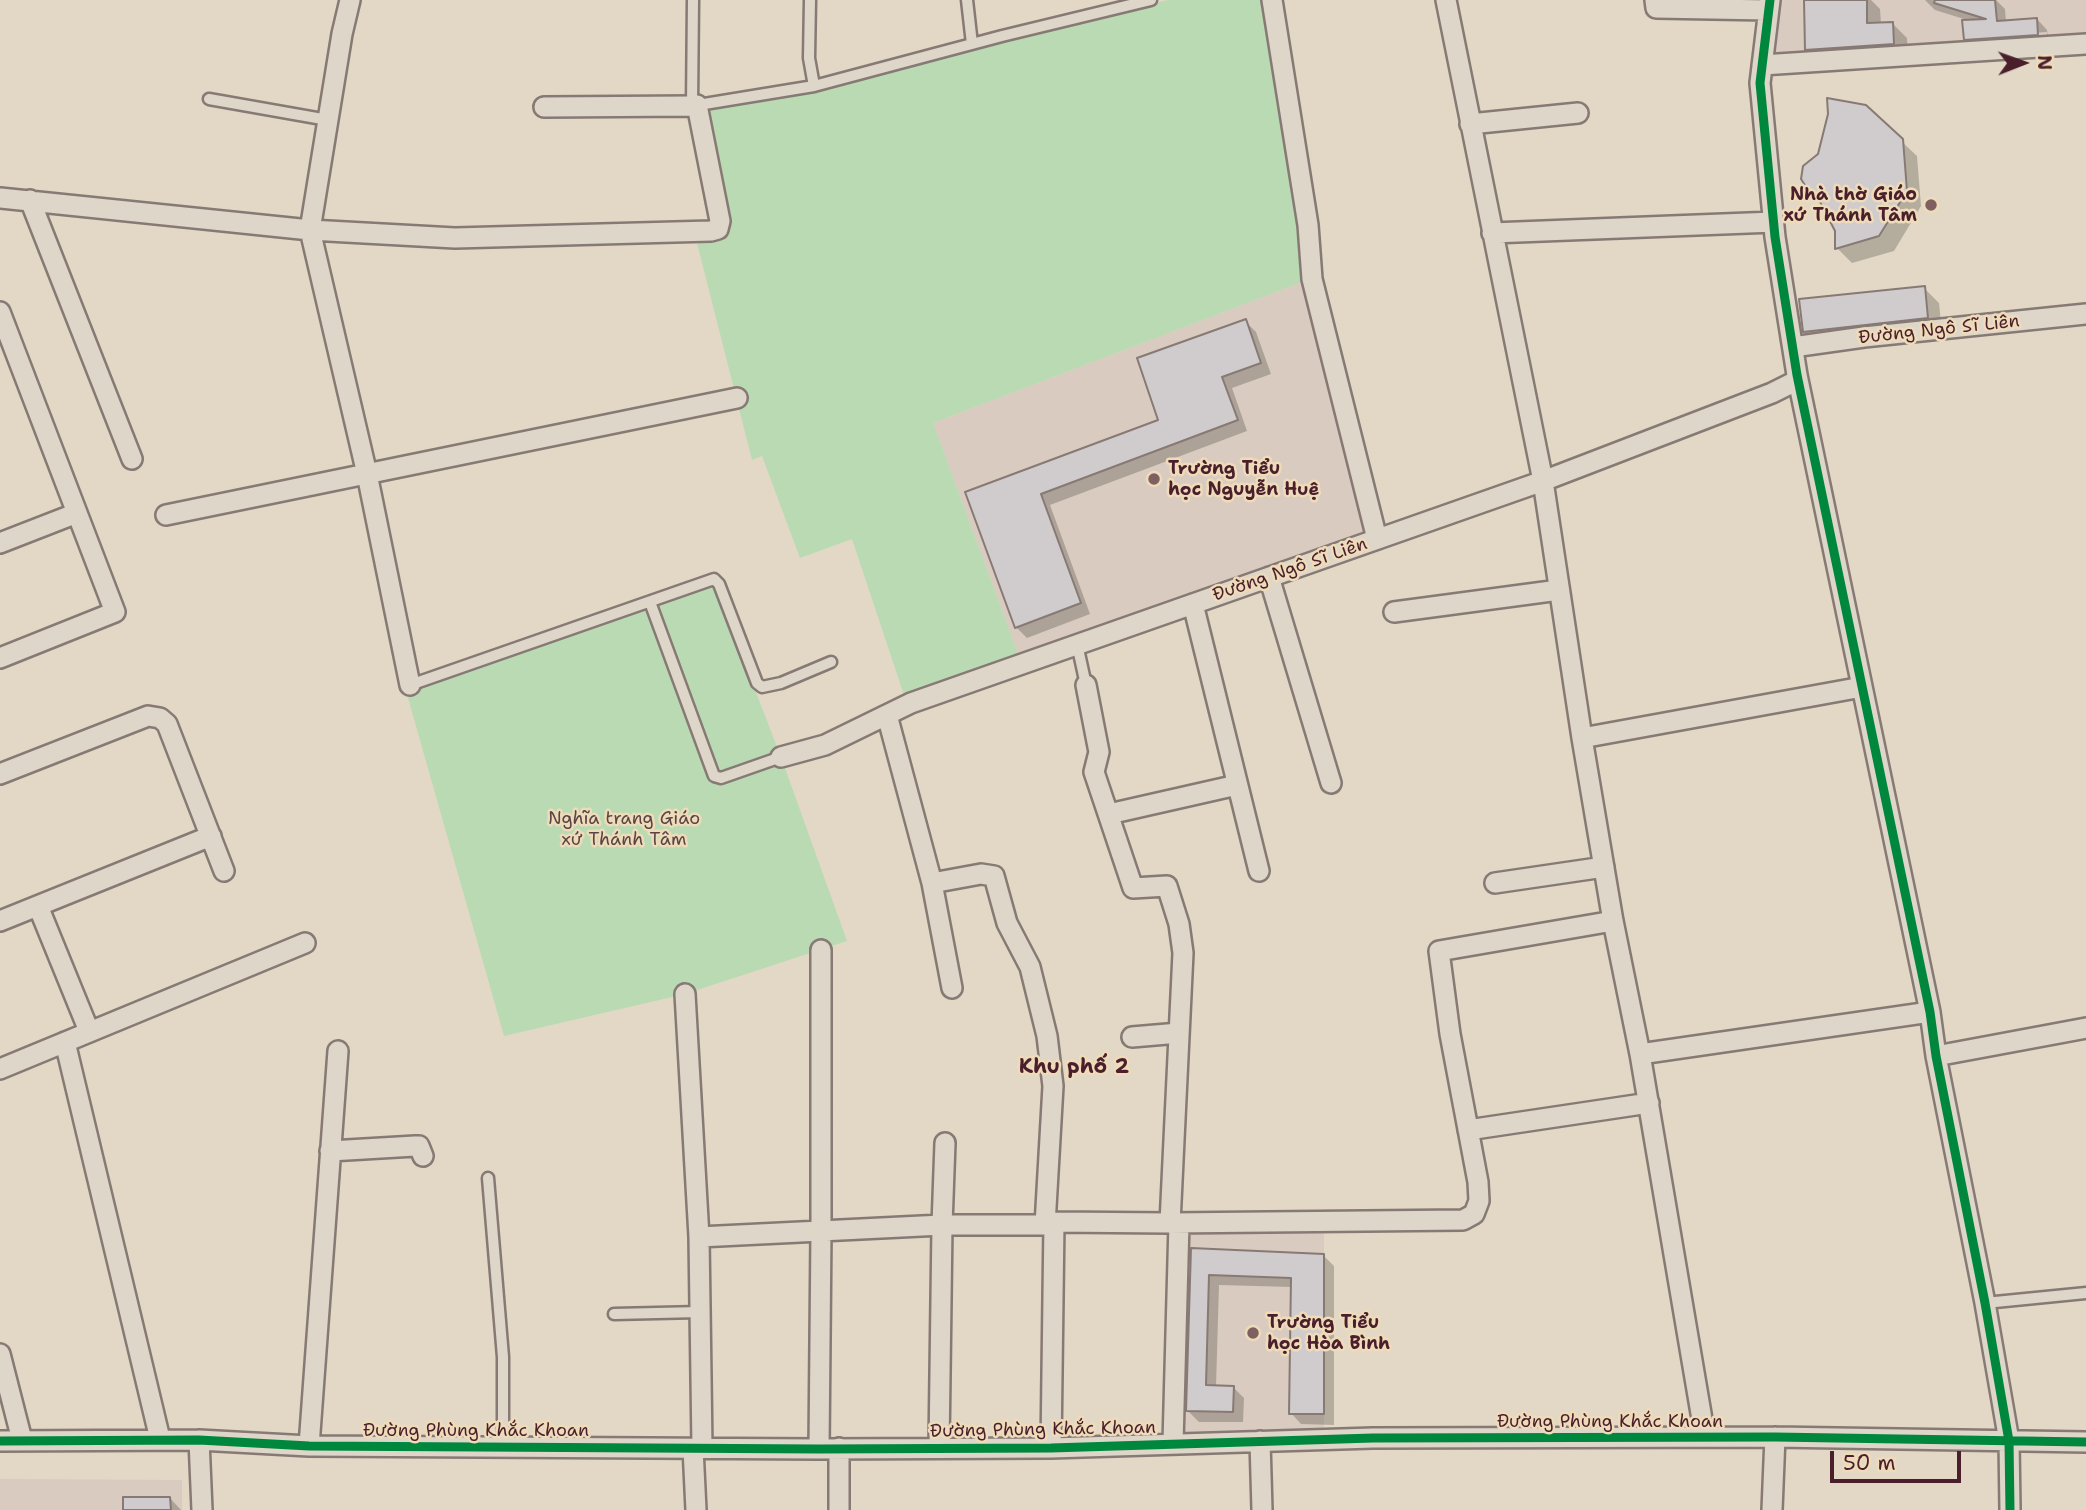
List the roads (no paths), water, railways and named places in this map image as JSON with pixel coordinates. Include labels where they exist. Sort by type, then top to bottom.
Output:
[{"type":"street","points":[[350,0],[310,230],[367,474],[410,685]]},
{"type":"street","points":[[1272,0],[1308,225],[1312,279],[1377,539]]},
{"type":"street","points":[[1446,0],[1543,481],[1613,921],[1640,1054],[1705,1437]]},
{"type":"street","points":[[1655,0],[1657,8],[1769,5],[1759,83],[1774,222],[1798,380],[1930,1012],[1936,1056],[1986,1303],[2009,1441],[2010,1510]]},
{"type":"street","points":[[1762,65],[2086,44]]},
{"type":"street","points":[[0,198],[310,230],[456,238],[718,229],[720,221],[695,105],[544,107]]},
{"type":"street","points":[[1470,124],[1578,113]]},
{"type":"street","points":[[30,200],[132,459]]},
{"type":"street","points":[[1492,233],[1774,222]]},
{"type":"street","points":[[0,312],[5,340],[115,612],[0,658]]},
{"type":"street","name":"Đường Ngô Sĩ Liên","points":[[1793,347],[1889,334],[2086,314]]},
{"type":"street","name":"Đường Ngô Sĩ Liên","points":[[781,757],[825,745],[911,703],[1543,481],[1772,393],[1798,380]]},
{"type":"street","points":[[166,514],[737,398]]},
{"type":"street","points":[[0,543],[77,513]]},
{"type":"street","points":[[1269,577],[1331,783]]},
{"type":"street","points":[[1394,612],[1559,590]]},
{"type":"street","points":[[1193,604],[1259,871]]},
{"type":"street","points":[[1086,685],[1099,752],[1094,772],[1133,888],[1167,886],[1179,924],[1183,953],[1174,1223],[1173,1443]]},
{"type":"street","points":[[1582,738],[1862,687]]},
{"type":"street","points":[[887,715],[932,883],[952,988]]},
{"type":"street","points":[[0,774],[148,716],[160,718],[167,724],[224,871]]},
{"type":"street","points":[[1110,814],[1237,785]]},
{"type":"street","points":[[0,921],[211,836]]},
{"type":"street","points":[[1495,883],[1604,867]]},
{"type":"street","points":[[932,883],[981,874],[994,876],[1007,923],[1030,967],[1047,1036],[1053,1086],[1049,1224],[1051,1448]]},
{"type":"street","points":[[38,906],[89,1031]]},
{"type":"street","points":[[699,1237],[942,1226],[1463,1220],[1474,1214],[1479,1201],[1450,1034],[1439,950],[1613,921]]},
{"type":"street","points":[[0,1069],[305,943]]},
{"type":"street","points":[[821,950],[821,1231],[829,1449],[839,1510]]},
{"type":"street","points":[[685,993],[699,1237],[696,1510]]},
{"type":"street","points":[[1640,1054],[1930,1012]]},
{"type":"street","points":[[1936,1056],[2086,1028]]},
{"type":"street","points":[[1132,1037],[1179,1034]]},
{"type":"street","points":[[65,1042],[160,1439]]},
{"type":"street","points":[[309,1446],[338,1051]]},
{"type":"street","points":[[1468,1130],[1648,1103]]},
{"type":"street","points":[[939,1448],[946,1143]]},
{"type":"street","points":[[330,1151],[419,1146],[423,1156]]},
{"type":"street","points":[[0,1354],[22,1440]]},
{"type":"street","points":[[1772,1510],[1775,1437]]},
{"type":"street","name":"Đường Phùng Khắc Khoan","points":[[0,1441],[160,1439],[309,1446],[829,1449],[1051,1448],[1373,1438],[1775,1437],[2086,1442]]},
{"type":"street","points":[[199,1440],[202,1510]]},
{"type":"street","points":[[1260,1441],[1262,1510]]},
{"type":"lane","points":[[693,0],[695,105],[814,86],[1151,0]]},
{"type":"lane","points":[[810,0],[809,58],[814,86]]},
{"type":"lane","points":[[967,0],[972,44]]},
{"type":"lane","points":[[209,99],[328,121]]},
{"type":"lane","points":[[410,685],[709,580],[719,584],[757,683],[762,687],[781,683],[831,662]]},
{"type":"lane","points":[[650,602],[714,776],[721,778],[781,757]]},
{"type":"lane","points":[[1077,644],[1086,685]]},
{"type":"lane","points":[[488,1178],[503,1357],[503,1447]]},
{"type":"lane","points":[[1986,1303],[2086,1293]]},
{"type":"lane","points":[[614,1314],[699,1312]]},
{"type":"place","name":"Nhà thờ Giáo xứ Thánh Tâm","points":[[1931,205]]},
{"type":"place","name":"Trường Tiểu học Nguyễn Huệ","points":[[1154,479]]},
{"type":"place","name":"Trường Tiểu học Hòa Bình","points":[[1253,1333]]},
{"type":"district","name":"Khu phố 2","points":[[1074,1068]]},
{"type":"park label","name":"Nghĩa trang Giáo xứ Thánh Tâm","points":[[624,829]]}]
